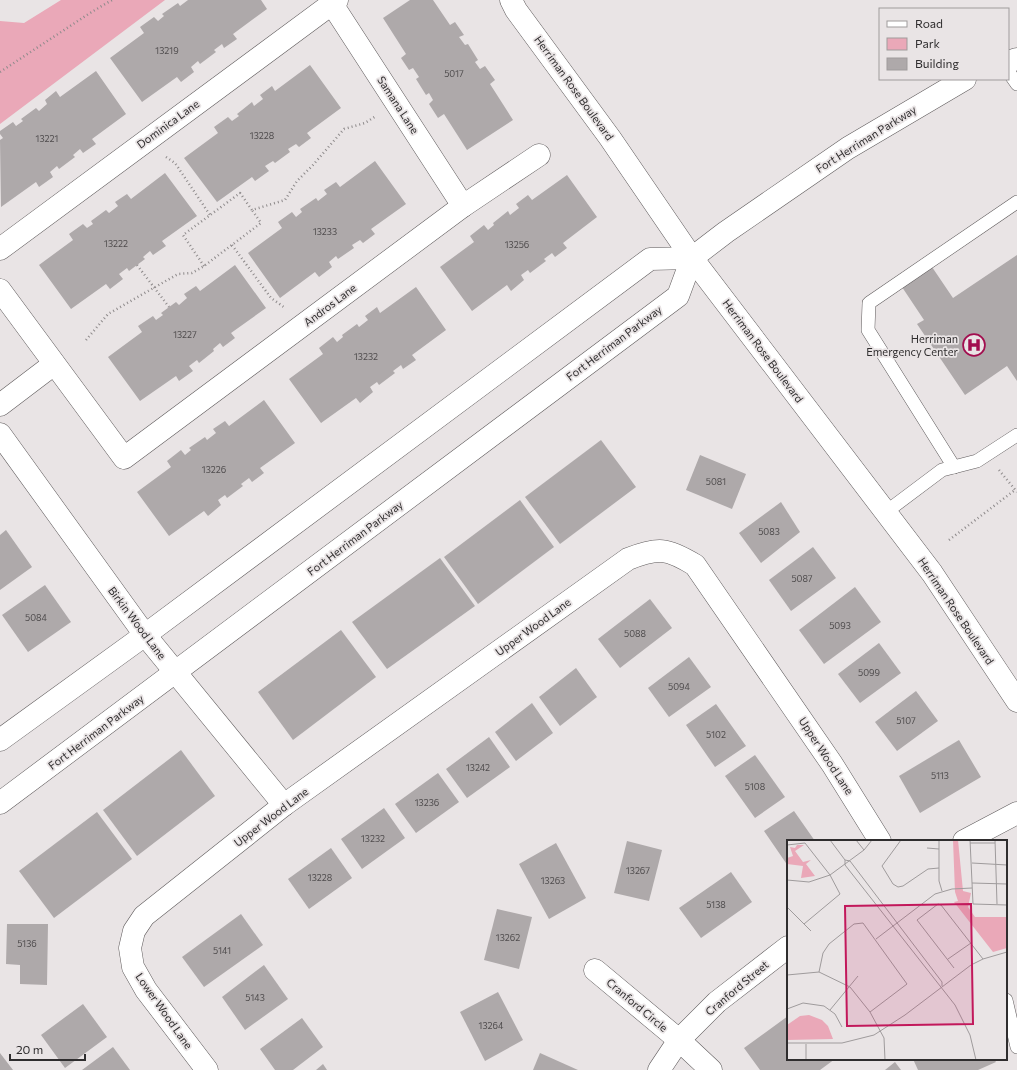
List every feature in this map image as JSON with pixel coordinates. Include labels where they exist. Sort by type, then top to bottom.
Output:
[{"type":"street","name":"Herriman Rose Boulevard","points":[[511,0],[516,10],[610,138],[692,258],[932,572],[1017,701]]},
{"type":"street","name":"Samana Lane","points":[[334,2],[464,206]]},
{"type":"street","name":"Dominica Lane","points":[[0,249],[334,2]]},
{"type":"street","name":"Fort Herriman Parkway","points":[[0,804],[678,296],[692,258],[726,232],[848,148],[963,80]]},
{"type":"street","name":"Andros Lane","points":[[54,364],[124,458],[464,206],[539,155]]},
{"type":"street","points":[[0,740],[145,635],[650,260],[692,258]]},
{"type":"street","points":[[0,290],[54,364],[0,405]]},
{"type":"street","name":"Birkin Wood Lane","points":[[0,434],[145,635],[284,805]]},
{"type":"street","name":"Upper Wood Lane","points":[[130,948],[134,931],[144,916],[284,805],[628,559],[644,552],[664,550],[680,556],[694,565],[832,764],[879,840]]},
{"type":"street","points":[[966,840],[1017,813]]},
{"type":"street","name":"Lower Wood Lane","points":[[130,948],[133,967],[146,990],[207,1070]]},
{"type":"street","name":"Cranford Street","points":[[659,1070],[679,1040],[717,1002],[787,948]]},
{"type":"street","name":"Cranford Circle","points":[[595,970],[679,1040],[711,1070]]},
{"type":"lane","points":[[1009,72],[1017,84]]},
{"type":"lane","points":[[954,467],[868,330],[869,303],[1017,202]]},
{"type":"lane","points":[[886,512],[942,470],[977,461],[1017,435]]},
{"type":"lane","points":[[1007,1004],[1017,1047]]},
{"type":"path","points":[[0,72],[112,0]]},
{"type":"path","points":[[252,210],[285,200],[297,181],[344,129],[365,123]]},
{"type":"path","points":[[164,155],[175,163],[210,215]]},
{"type":"path","points":[[86,340],[108,314],[178,274],[192,273],[204,266],[261,223],[240,193],[183,235],[204,266]]},
{"type":"path","points":[[232,245],[271,298],[281,304],[289,313]]},
{"type":"path","points":[[137,265],[168,307]]},
{"type":"path","points":[[949,540],[1016,491],[999,470]]},
{"type":"green space","points":[[61,0],[165,0],[0,124],[0,21],[24,23]]},
{"type":"building","points":[[188,0],[261,0],[267,9],[233,34],[237,39],[224,48],[222,44],[214,50],[216,52],[200,64],[198,61],[191,67],[194,72],[181,82],[177,77],[142,102],[110,58],[144,33],[140,27],[154,17],[158,21],[164,16],[162,14],[178,3],[180,6]]},
{"type":"building","points":[[410,0],[433,0],[450,25],[455,22],[464,35],[459,37],[465,45],[468,44],[478,60],[475,62],[480,69],[485,66],[495,80],[490,84],[513,120],[467,150],[444,114],[438,118],[429,104],[433,100],[429,93],[426,95],[416,79],[419,77],[413,68],[409,70],[401,58],[406,54],[383,18]]},
{"type":"building","points":[[310,65],[341,108],[307,133],[311,138],[299,147],[296,144],[288,149],[290,152],[275,163],[273,161],[265,166],[269,171],[255,181],[252,177],[217,202],[184,158],[218,133],[214,127],[228,117],[232,121],[239,116],[237,114],[252,102],[254,106],[263,99],[260,95],[272,86],[275,91]]},
{"type":"building","points":[[96,71],[126,114],[92,139],[96,144],[83,153],[80,149],[73,155],[75,157],[59,169],[57,166],[50,172],[53,177],[39,187],[36,182],[1,207],[0,140],[3,138],[0,131],[13,122],[16,126],[23,121],[21,119],[36,108],[39,111],[47,104],[45,100],[56,91],[60,97]]},
{"type":"building","points":[[375,161],[406,204],[371,229],[375,234],[363,243],[360,240],[352,245],[354,248],[338,259],[336,256],[329,262],[332,267],[319,277],[315,272],[280,298],[248,253],[282,228],[278,222],[292,212],[296,217],[302,212],[300,209],[316,198],[318,201],[327,194],[324,190],[336,182],[340,187]]},
{"type":"building","points":[[165,173],[197,216],[162,241],[166,246],[153,255],[150,251],[143,257],[145,259],[129,271],[127,268],[119,274],[123,279],[110,289],[106,284],[71,309],[39,265],[73,240],[69,234],[83,224],[87,228],[93,224],[91,221],[106,210],[109,213],[118,206],[115,202],[127,194],[131,199]]},
{"type":"building","points":[[567,175],[597,217],[563,243],[567,248],[555,257],[552,253],[544,259],[546,261],[530,273],[528,270],[521,275],[524,280],[511,291],[507,285],[472,311],[440,267],[474,242],[470,236],[484,225],[488,230],[494,225],[493,223],[508,211],[510,215],[519,208],[516,204],[528,195],[532,200]]},
{"type":"building","name":"Herriman Emergency Center","points":[[1017,255],[1017,381],[1007,366],[965,395],[917,324],[924,320],[902,287],[932,267],[953,298]]},
{"type":"building","points":[[235,265],[266,308],[231,333],[235,338],[223,347],[220,343],[213,349],[214,351],[199,363],[197,360],[189,366],[193,371],[179,381],[176,376],[140,401],[108,357],[142,332],[138,326],[153,316],[156,320],[163,315],[161,313],[176,302],[179,305],[187,298],[184,294],[196,286],[200,291]]},
{"type":"building","points":[[416,287],[446,330],[412,355],[416,360],[403,369],[401,365],[393,371],[395,373],[379,385],[377,382],[370,387],[373,392],[360,403],[356,398],[321,423],[289,379],[323,354],[319,348],[333,337],[337,342],[343,337],[342,335],[357,324],[359,327],[368,320],[365,316],[377,307],[380,313]]},
{"type":"building","points":[[264,400],[295,443],[260,468],[264,473],[252,482],[249,478],[241,484],[243,486],[227,498],[225,495],[218,500],[221,505],[208,516],[204,511],[169,536],[137,492],[171,467],[167,461],[181,450],[185,455],[191,450],[189,448],[205,437],[207,440],[216,433],[213,429],[225,421],[229,426]]},
{"type":"building","points":[[601,440],[636,487],[560,544],[525,497]]},
{"type":"building","points":[[700,455],[746,474],[732,509],[686,490]]},
{"type":"building","points":[[520,500],[554,547],[478,604],[444,557]]},
{"type":"building","points":[[781,502],[800,532],[761,563],[739,533]]},
{"type":"building","points":[[6,530],[32,567],[0,590],[0,535]]},
{"type":"building","points":[[813,547],[836,578],[791,611],[769,580]]},
{"type":"building","points":[[440,558],[475,606],[387,669],[352,622]]},
{"type":"building","points":[[45,585],[71,622],[28,652],[2,615]]},
{"type":"building","points":[[855,587],[881,622],[824,664],[799,630]]},
{"type":"building","points":[[650,599],[672,628],[620,668],[598,639]]},
{"type":"building","points":[[341,630],[376,677],[293,740],[258,692]]},
{"type":"building","points":[[879,643],[901,673],[860,703],[838,674]]},
{"type":"building","points":[[689,657],[711,687],[669,717],[648,688]]},
{"type":"building","points":[[576,668],[597,697],[560,726],[539,697]]},
{"type":"building","points":[[916,691],[938,721],[897,751],[875,722]]},
{"type":"building","points":[[532,703],[553,733],[516,761],[495,732]]},
{"type":"building","points":[[716,704],[746,746],[715,767],[686,725]]},
{"type":"building","points":[[489,737],[510,767],[467,798],[446,769]]},
{"type":"building","points":[[959,740],[981,777],[920,813],[899,776]]},
{"type":"building","points":[[181,750],[215,796],[137,856],[103,810]]},
{"type":"building","points":[[755,755],[785,797],[755,818],[725,776]]},
{"type":"building","points":[[438,773],[459,802],[416,833],[395,804]]},
{"type":"building","points":[[384,808],[405,838],[362,869],[341,839]]},
{"type":"building","points":[[794,811],[814,840],[787,840],[787,865],[764,831]]},
{"type":"building","points":[[97,812],[132,859],[54,918],[19,871]]},
{"type":"building","points":[[627,841],[662,850],[649,901],[614,893]]},
{"type":"building","points":[[556,843],[586,898],[549,919],[519,864]]},
{"type":"building","points":[[331,848],[352,878],[309,909],[288,879]]},
{"type":"building","points":[[731,872],[752,902],[701,938],[679,908]]},
{"type":"building","points":[[497,909],[532,917],[519,969],[484,960]]},
{"type":"building","points":[[241,914],[263,945],[204,987],[182,957]]},
{"type":"building","points":[[7,924],[48,924],[47,985],[20,984],[20,965],[6,964]]},
{"type":"building","points":[[264,965],[288,999],[245,1030],[222,997]]},
{"type":"building","points":[[498,992],[523,1040],[485,1061],[460,1012]]},
{"type":"building","points":[[83,1004],[107,1037],[65,1068],[41,1035]]},
{"type":"building","points":[[787,1017],[787,1060],[834,1060],[820,1070],[760,1070],[744,1048]]},
{"type":"building","points":[[302,1018],[323,1047],[293,1070],[275,1070],[260,1049]]},
{"type":"building","points":[[113,1047],[130,1070],[82,1070]]},
{"type":"building","points":[[0,1053],[13,1070],[0,1070]]},
{"type":"building","points":[[540,1053],[578,1070],[533,1070]]},
{"type":"building","points":[[913,1060],[995,1060],[996,1062],[978,1070],[918,1070]]},
{"type":"building","points":[[895,1062],[901,1070],[885,1070]]},
{"type":"building","points":[[323,1064],[327,1070],[316,1070]]},
{"type":"place","name":"Herriman Emergency Center","points":[[974,345]]}]
